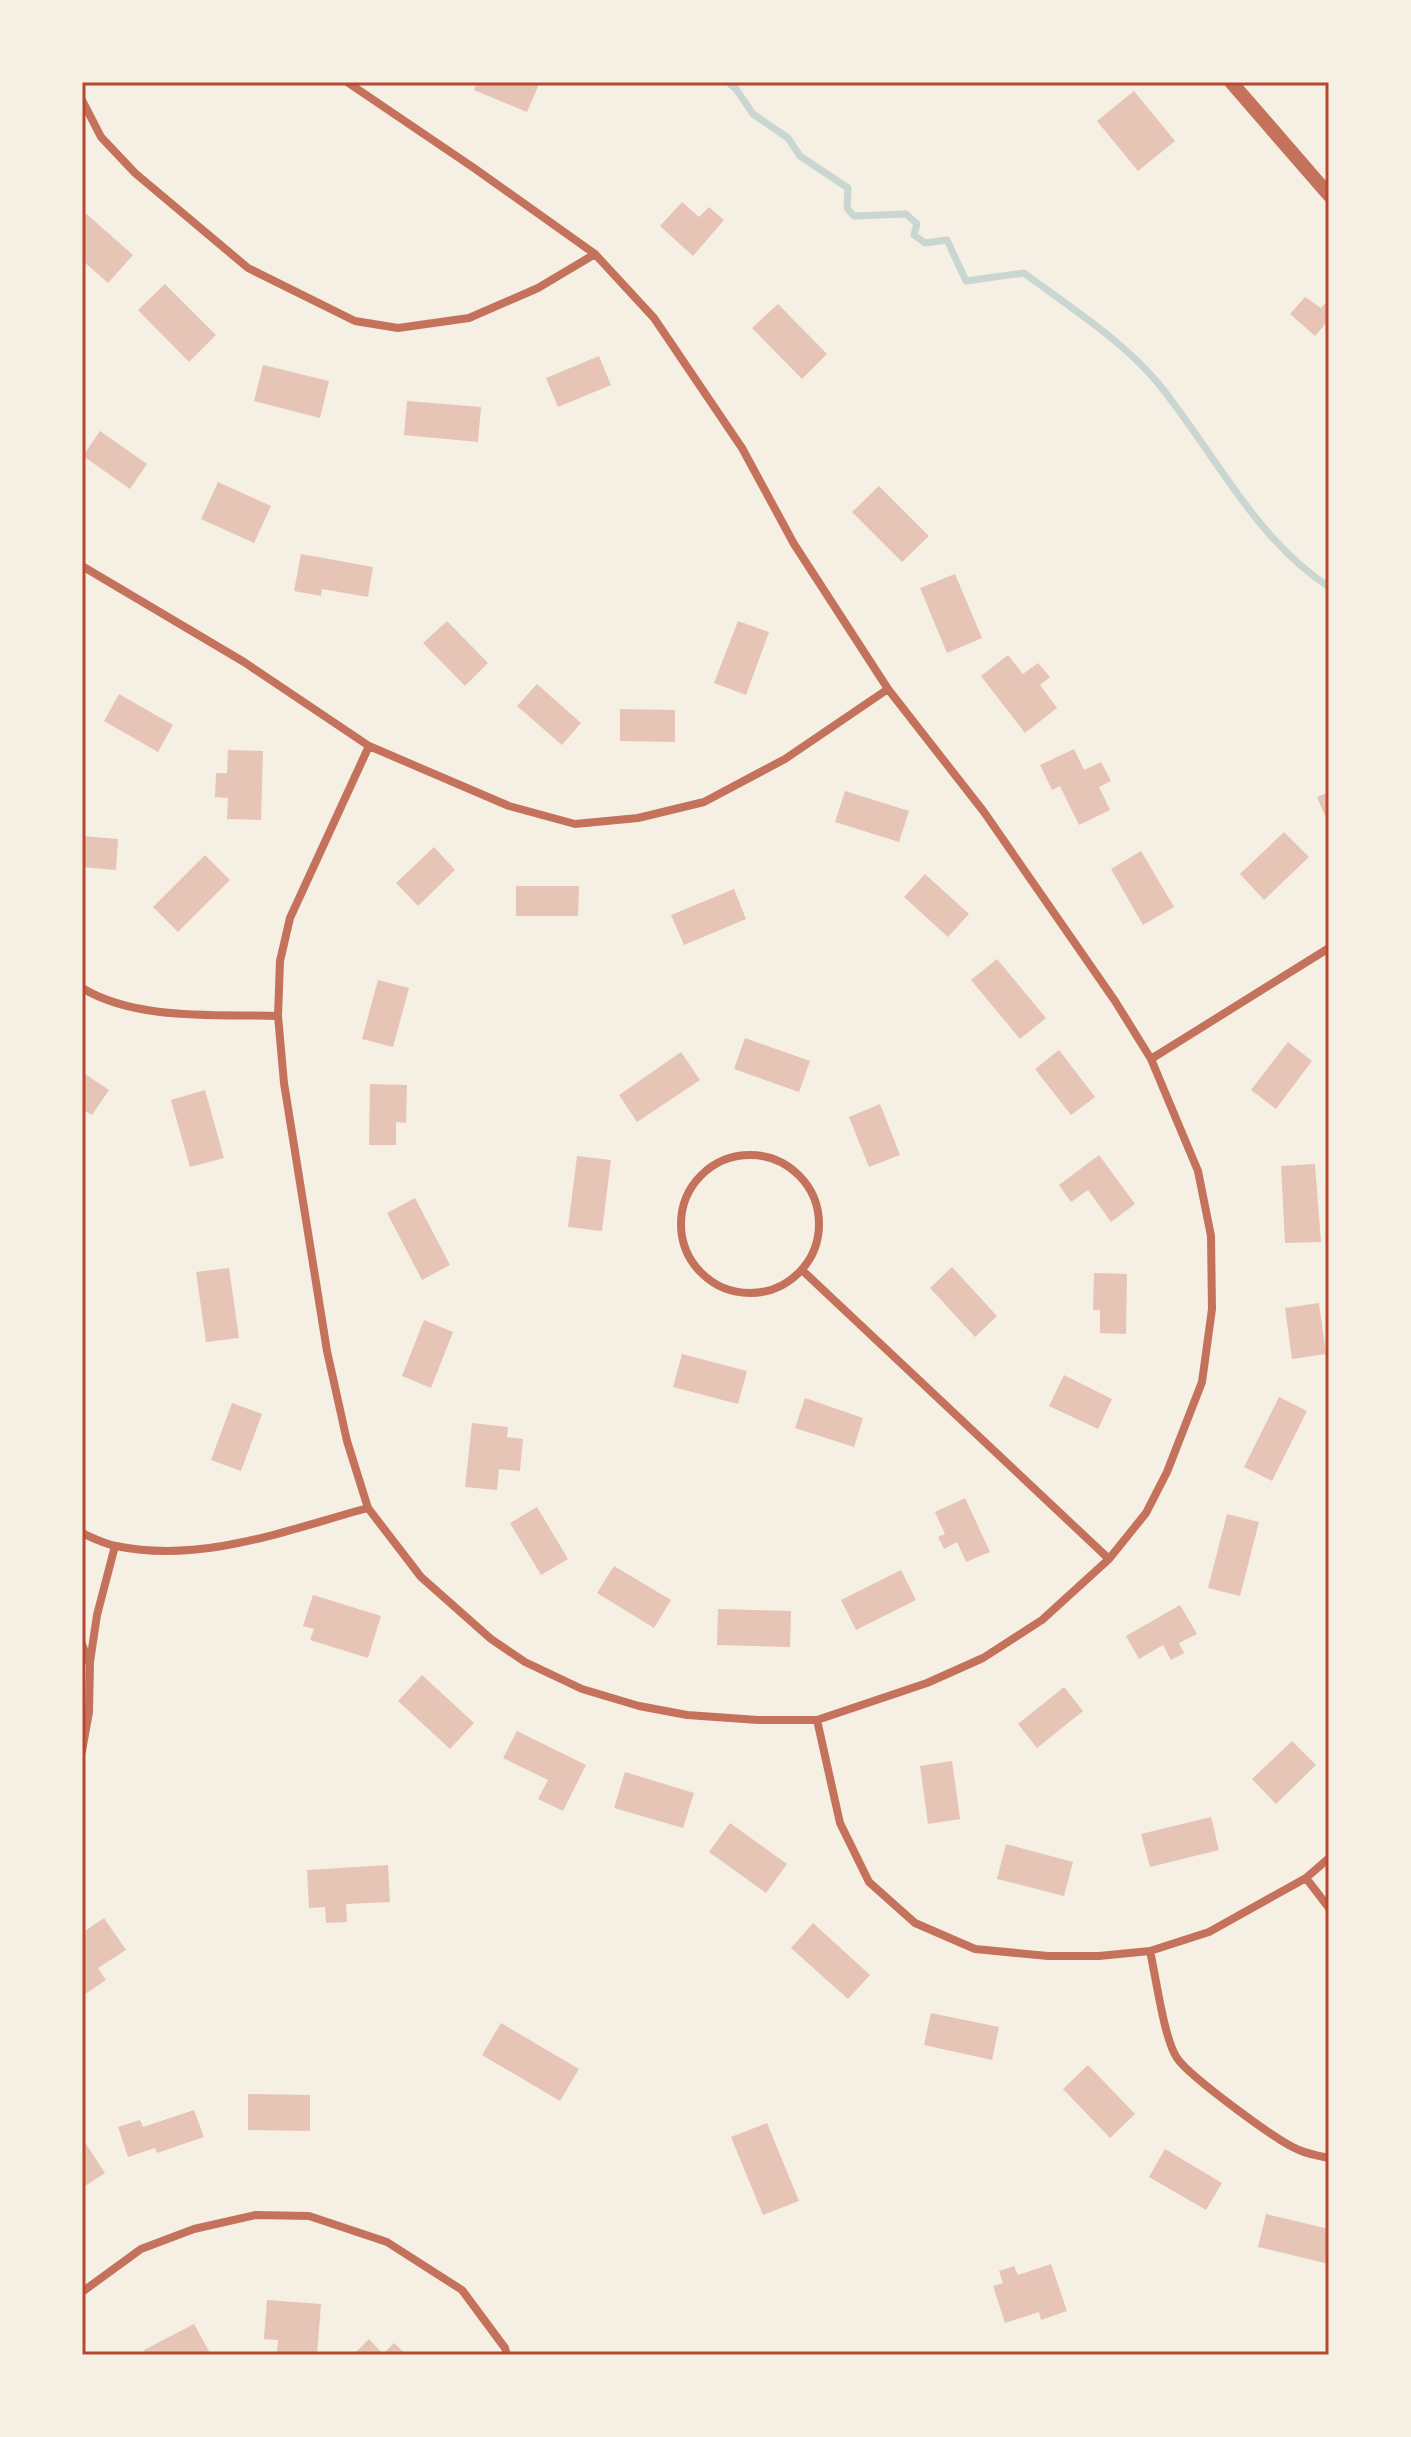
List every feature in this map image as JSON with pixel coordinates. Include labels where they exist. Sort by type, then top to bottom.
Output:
[{"type":"street","points":[[347,82],[595,254],[654,318],[742,448],[794,544],[888,689],[984,812],[1115,1001],[1151,1059],[1198,1171],[1211,1236],[1212,1309],[1202,1382],[1167,1472],[1146,1513],[1109,1559],[1042,1620],[983,1658],[927,1683],[817,1720],[758,1720],[687,1715],[639,1706],[568,1682],[525,1662],[491,1639],[421,1577],[368,1508],[347,1441],[327,1351],[284,1083],[278,1016],[280,961],[290,918],[369,746]]},
{"type":"street","points":[[1231,82],[1329,195]]},
{"type":"street","points":[[82,100],[101,137],[135,173],[248,268],[355,321],[398,328],[469,318],[538,288],[595,254]]},
{"type":"street","points":[[82,566],[244,662],[369,746],[509,806],[575,824],[638,818],[704,802],[785,759],[888,689]]},
{"type":"street","points":[[1151,1059],[1329,948]]},
{"type":"street","points":[[82,988],[120,1006],[152,1011],[278,1016]]},
{"type":"street","points":[[745,1155],[772,1159],[796,1172],[812,1194],[819,1220],[815,1247],[802,1270],[780,1287],[754,1293],[727,1290],[704,1276],[688,1255],[681,1229],[684,1202],[697,1179],[719,1162],[745,1155]]},
{"type":"street","points":[[802,1270],[1109,1559]]},
{"type":"street","points":[[82,1533],[115,1546],[191,1552],[236,1544],[368,1508]]},
{"type":"street","points":[[82,1751],[89,1712],[90,1662],[97,1615],[115,1546]]},
{"type":"street","points":[[82,1644],[90,1662]]},
{"type":"street","points":[[817,1720],[840,1823],[869,1882],[915,1923],[975,1949],[1048,1956],[1099,1956],[1150,1951],[1209,1932],[1306,1878],[1329,1858]]},
{"type":"street","points":[[1306,1878],[1329,1908]]},
{"type":"street","points":[[1150,1951],[1168,2037],[1177,2058],[1190,2072],[1281,2141],[1301,2151],[1329,2158]]},
{"type":"street","points":[[82,2292],[141,2249],[194,2229],[256,2215],[309,2216],[387,2242],[462,2290],[507,2355]]},
{"type":"building","points":[[477,82],[540,82],[527,112],[474,90]]},
{"type":"building","points":[[1134,91],[1175,141],[1138,171],[1097,121]]},
{"type":"building","points":[[682,202],[699,217],[709,207],[724,220],[693,256],[660,226]]},
{"type":"building","points":[[82,210],[133,255],[108,283],[82,260]]},
{"type":"building","points":[[165,284],[216,335],[189,362],[138,310]]},
{"type":"building","points":[[1305,297],[1321,308],[1329,299],[1329,320],[1315,336],[1290,314]]},
{"type":"building","points":[[778,304],[827,354],[802,379],[752,328]]},
{"type":"building","points":[[599,356],[611,385],[558,407],[546,378]]},
{"type":"building","points":[[263,365],[329,381],[320,418],[254,401]]},
{"type":"building","points":[[407,401],[481,407],[478,442],[404,435]]},
{"type":"building","points":[[100,431],[147,464],[130,489],[83,456]]},
{"type":"building","points":[[218,482],[271,506],[254,543],[201,519]]},
{"type":"building","points":[[879,486],[929,536],[902,562],[852,512]]},
{"type":"building","points":[[301,554],[373,567],[368,597],[322,589],[321,596],[294,591]]},
{"type":"building","points":[[955,574],[982,638],[947,653],[920,588]]},
{"type":"building","points":[[447,621],[488,663],[465,686],[423,643]]},
{"type":"building","points":[[738,621],[769,632],[746,695],[714,683]]},
{"type":"building","points":[[1008,655],[1023,674],[1038,663],[1050,677],[1040,685],[1057,708],[1025,733],[981,676]]},
{"type":"building","points":[[537,684],[581,723],[562,745],[517,706]]},
{"type":"building","points":[[119,694],[173,725],[158,752],[104,721]]},
{"type":"building","points":[[620,709],[675,710],[675,742],[620,741]]},
{"type":"building","points":[[1074,749],[1084,770],[1101,762],[1111,781],[1099,787],[1110,810],[1079,825],[1060,786],[1052,790],[1040,765]]},
{"type":"building","points":[[228,750],[263,751],[261,820],[227,819],[228,798],[215,797],[216,773],[227,773]]},
{"type":"building","points":[[845,791],[909,811],[899,842],[835,822]]},
{"type":"building","points":[[1329,792],[1329,825],[1317,797]]},
{"type":"building","points":[[1284,832],[1309,857],[1264,900],[1240,874]]},
{"type":"building","points":[[82,836],[118,839],[116,870],[82,867]]},
{"type":"building","points":[[434,847],[455,870],[418,906],[396,883]]},
{"type":"building","points":[[1141,851],[1174,907],[1143,925],[1111,869]]},
{"type":"building","points":[[205,855],[230,880],[178,932],[153,907]]},
{"type":"building","points":[[925,874],[969,914],[948,937],[904,897]]},
{"type":"building","points":[[516,886],[579,886],[578,916],[516,916]]},
{"type":"building","points":[[734,889],[746,919],[684,945],[671,915]]},
{"type":"building","points":[[997,959],[1046,1018],[1020,1039],[971,980]]},
{"type":"building","points":[[378,980],[409,988],[393,1047],[362,1039]]},
{"type":"building","points":[[745,1038],[810,1061],[799,1092],[734,1069]]},
{"type":"building","points":[[1288,1042],[1312,1061],[1276,1109],[1251,1090]]},
{"type":"building","points":[[1059,1050],[1095,1097],[1071,1115],[1035,1069]]},
{"type":"building","points":[[681,1052],[700,1080],[637,1122],[619,1095]]},
{"type":"building","points":[[82,1072],[109,1090],[92,1115],[82,1109]]},
{"type":"building","points":[[370,1084],[407,1085],[406,1123],[396,1122],[396,1145],[369,1145]]},
{"type":"building","points":[[205,1090],[224,1158],[190,1167],[171,1100]]},
{"type":"building","points":[[880,1104],[900,1155],[869,1167],[849,1117]]},
{"type":"building","points":[[1099,1155],[1135,1204],[1111,1222],[1088,1190],[1071,1202],[1059,1185]]},
{"type":"building","points":[[577,1156],[611,1160],[602,1231],[568,1227]]},
{"type":"building","points":[[1315,1164],[1321,1242],[1285,1243],[1281,1166]]},
{"type":"building","points":[[415,1198],[450,1265],[422,1280],[387,1213]]},
{"type":"building","points":[[952,1267],[997,1316],[975,1337],[930,1288]]},
{"type":"building","points":[[229,1268],[239,1338],[206,1342],[196,1272]]},
{"type":"building","points":[[1094,1273],[1127,1274],[1126,1334],[1100,1333],[1100,1310],[1093,1310]]},
{"type":"building","points":[[1319,1303],[1326,1354],[1292,1359],[1285,1308]]},
{"type":"building","points":[[424,1320],[453,1332],[431,1388],[402,1376]]},
{"type":"building","points":[[682,1354],[747,1371],[738,1404],[673,1387]]},
{"type":"building","points":[[1064,1375],[1112,1399],[1098,1429],[1049,1406]]},
{"type":"building","points":[[1279,1397],[1307,1411],[1272,1481],[1244,1467]]},
{"type":"building","points":[[805,1398],[863,1418],[854,1447],[795,1428]]},
{"type":"building","points":[[232,1403],[262,1414],[241,1471],[211,1460]]},
{"type":"building","points":[[472,1423],[508,1427],[507,1437],[523,1439],[520,1471],[499,1469],[497,1490],[465,1487]]},
{"type":"building","points":[[965,1498],[990,1552],[966,1562],[957,1542],[944,1549],[938,1537],[945,1534],[935,1512]]},
{"type":"building","points":[[537,1507],[568,1559],[541,1575],[510,1523]]},
{"type":"building","points":[[1227,1514],[1259,1522],[1240,1596],[1208,1588]]},
{"type":"building","points":[[614,1566],[671,1600],[654,1628],[597,1593]]},
{"type":"building","points":[[901,1570],[916,1600],[856,1630],[841,1600]]},
{"type":"building","points":[[313,1595],[381,1616],[368,1658],[310,1640],[314,1629],[303,1626]]},
{"type":"building","points":[[1180,1605],[1197,1634],[1179,1643],[1184,1653],[1171,1660],[1163,1645],[1139,1659],[1126,1636]]},
{"type":"building","points":[[718,1609],[791,1611],[790,1647],[717,1645]]},
{"type":"building","points":[[422,1675],[474,1723],[450,1749],[398,1701]]},
{"type":"building","points":[[1064,1687],[1083,1711],[1037,1748],[1018,1724]]},
{"type":"building","points":[[517,1731],[586,1765],[563,1811],[538,1799],[548,1780],[503,1758]]},
{"type":"building","points":[[1292,1741],[1316,1765],[1276,1804],[1252,1779]]},
{"type":"building","points":[[952,1761],[960,1819],[928,1824],[920,1766]]},
{"type":"building","points":[[625,1772],[694,1793],[683,1828],[614,1808]]},
{"type":"building","points":[[1211,1817],[1219,1850],[1150,1867],[1141,1834]]},
{"type":"building","points":[[730,1823],[787,1864],[766,1893],[709,1852]]},
{"type":"building","points":[[1006,1844],[1073,1862],[1064,1896],[997,1879]]},
{"type":"building","points":[[388,1865],[390,1902],[346,1904],[347,1922],[326,1923],[325,1907],[309,1908],[307,1870]]},
{"type":"building","points":[[104,1918],[126,1950],[98,1968],[106,1980],[82,1996],[82,1933]]},
{"type":"building","points":[[813,1923],[870,1975],[848,1999],[791,1948]]},
{"type":"building","points":[[931,2013],[999,2027],[992,2060],[924,2045]]},
{"type":"building","points":[[501,2023],[579,2069],[560,2101],[482,2055]]},
{"type":"building","points":[[1088,2065],[1135,2114],[1110,2138],[1063,2089]]},
{"type":"building","points":[[248,2094],[310,2095],[310,2131],[248,2130]]},
{"type":"building","points":[[194,2110],[204,2137],[157,2153],[155,2148],[128,2157],[118,2127],[140,2120],[143,2127]]},
{"type":"building","points":[[767,2123],[799,2201],[763,2215],[731,2137]]},
{"type":"building","points":[[84,2141],[105,2173],[82,2188],[82,2143]]},
{"type":"building","points":[[1165,2149],[1222,2183],[1206,2210],[1149,2177]]},
{"type":"building","points":[[1266,2214],[1329,2229],[1329,2264],[1258,2247]]},
{"type":"building","points":[[1051,2264],[1067,2311],[1041,2320],[1039,2312],[1005,2323],[993,2286],[1003,2283],[999,2271],[1014,2266],[1018,2275]]},
{"type":"building","points":[[267,2300],[321,2304],[317,2355],[277,2353],[278,2340],[264,2339]]},
{"type":"building","points":[[194,2324],[211,2355],[147,2355],[144,2350]]},
{"type":"building","points":[[369,2339],[383,2354],[394,2343],[407,2355],[353,2355]]},
{"type":"waterway","points":[[728,82],[753,114],[788,138],[800,156],[848,188],[847,208],[854,216],[906,214],[917,224],[914,235],[925,243],[947,240],[966,281],[1024,273],[1111,338],[1157,382],[1256,518],[1302,567],[1329,587]]}]
